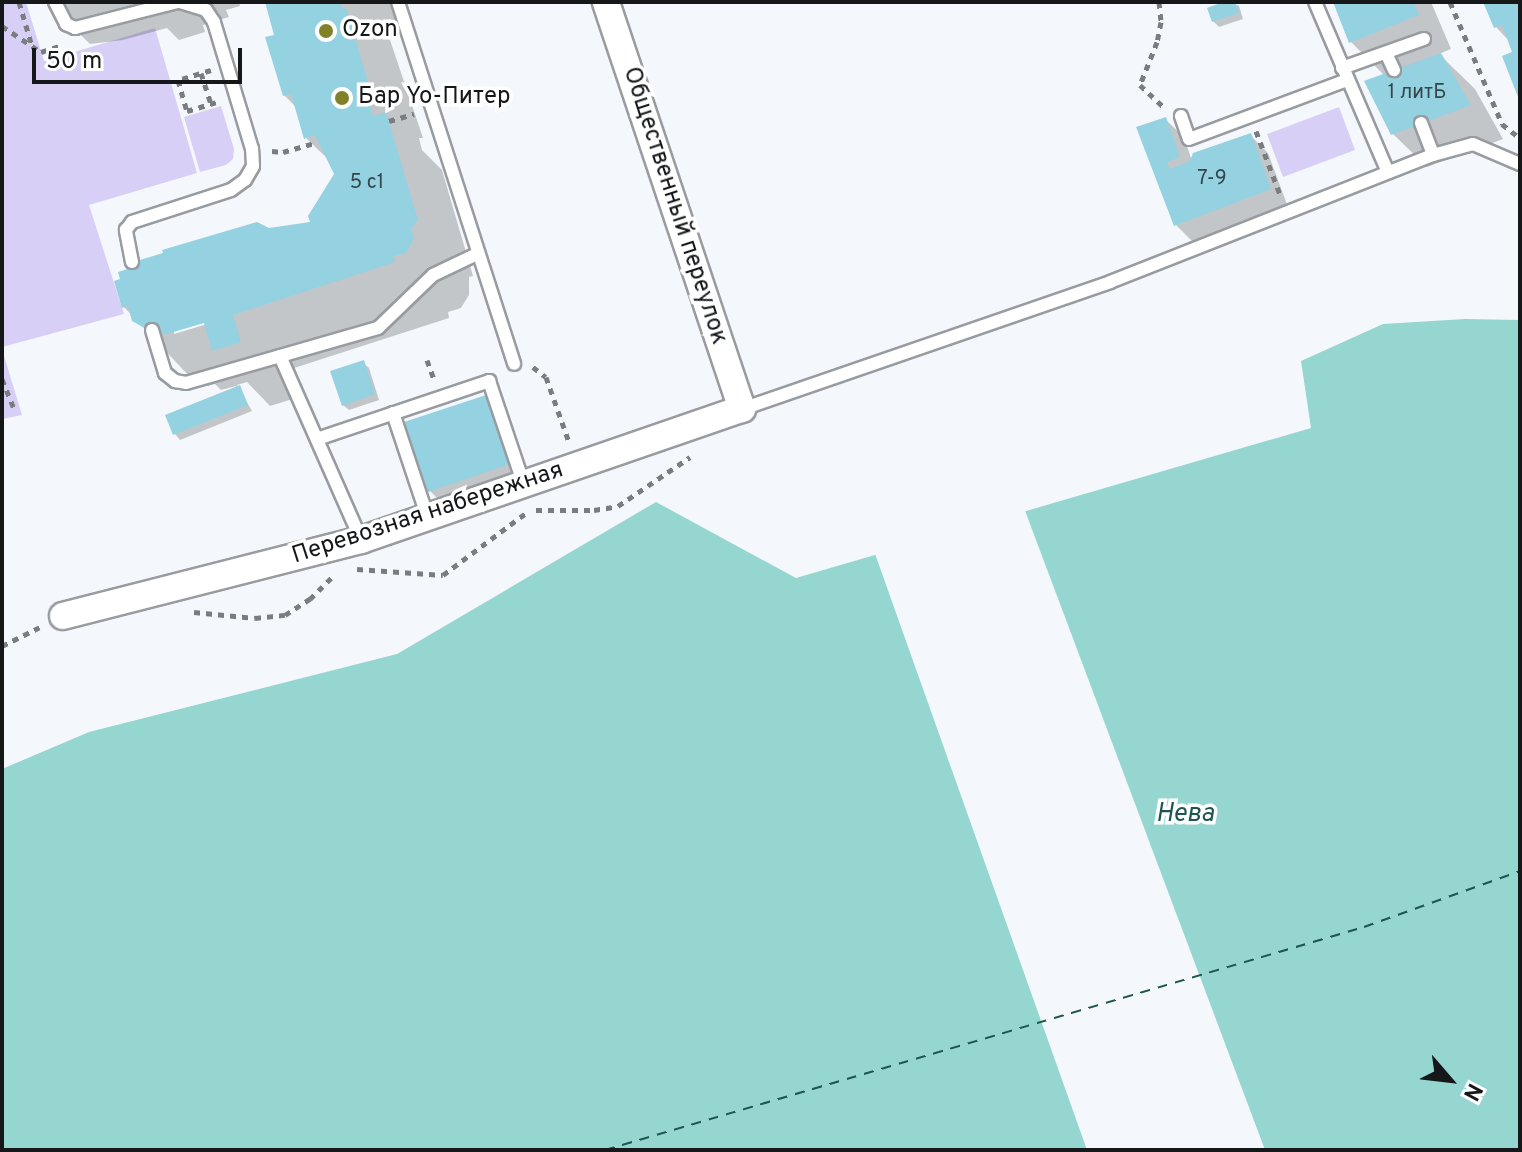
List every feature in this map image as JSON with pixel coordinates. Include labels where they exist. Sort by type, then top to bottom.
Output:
[{"type":"street","name":"Общественный переулок","points":[[606,2],[742,409]]},
{"type":"street","name":"Перевозная набережная","points":[[63,616],[361,540],[742,409]]},
{"type":"lane","points":[[55,2],[66,24],[75,28],[87,28],[178,2],[206,10],[214,22],[237,96],[252,149],[253,166],[245,180],[231,190],[132,222],[126,230],[132,262]]},
{"type":"lane","points":[[398,2],[514,364]]},
{"type":"lane","points":[[1315,2],[1388,172]]},
{"type":"lane","points":[[1181,116],[1189,139],[1250,116],[1386,53],[1424,39]]},
{"type":"lane","points":[[1386,53],[1394,70]]},
{"type":"lane","points":[[1421,123],[1433,155]]},
{"type":"lane","points":[[742,409],[1110,282],[1433,155],[1473,144],[1520,164]]},
{"type":"lane","points":[[152,330],[165,373],[175,381],[186,383],[378,328],[433,275],[477,254]]},
{"type":"lane","points":[[280,356],[361,540]]},
{"type":"lane","points":[[317,439],[489,381],[524,485]]},
{"type":"lane","points":[[393,413],[428,518]]},
{"type":"path","points":[[19,2],[32,46]]},
{"type":"path","points":[[1159,2],[1161,22],[1157,42],[1140,85],[1157,104],[1181,116]]},
{"type":"path","points":[[1450,2],[1502,124],[1520,138]]},
{"type":"path","points":[[2,26],[41,52],[65,45],[75,28]]},
{"type":"path","points":[[227,65],[178,80],[187,111],[237,96]]},
{"type":"path","points":[[201,73],[211,104]]},
{"type":"path","points":[[389,121],[430,109]]},
{"type":"path","points":[[1250,116],[1287,213]]},
{"type":"path","points":[[252,149],[283,152],[317,142]]},
{"type":"path","points":[[528,364],[546,377],[578,466]]},
{"type":"path","points":[[2,379],[14,409]]},
{"type":"path","points":[[180,611],[271,617],[298,608],[342,570],[443,575],[529,512],[618,506],[703,448]]},
{"type":"path","points":[[2,646],[63,616]]},
{"type":"shaded area","points":[[2,2],[26,2],[44,61],[155,28],[197,173],[89,205],[124,314],[2,347]]},
{"type":"shaded area","points":[[221,106],[234,149],[233,159],[226,165],[200,172],[184,117]]},
{"type":"shaded area","points":[[1339,107],[1355,150],[1283,177],[1267,134]]},
{"type":"shaded area","points":[[2,349],[22,415],[2,419]]},
{"type":"water","name":"Нева","points":[[1465,319],[1520,320],[1520,1150],[2,1150],[2,769],[89,732],[397,654],[656,502],[796,578],[1311,428],[1301,361],[1383,324]]},
{"type":"pier","points":[[1024,508],[1265,1150],[1087,1150],[874,551]]},
{"type":"building","points":[[265,2],[340,2],[342,9],[346,7],[368,82],[364,83],[373,116],[386,112],[418,220],[411,229],[414,238],[406,253],[393,256],[395,262],[233,315],[241,342],[212,351],[204,323],[163,335],[161,328],[150,331],[132,321],[128,306],[122,308],[114,281],[120,279],[118,272],[131,268],[130,263],[163,253],[162,250],[257,222],[269,228],[310,222],[308,216],[334,174],[315,135],[304,139],[291,94],[283,96],[265,37],[274,35]]},
{"type":"building","points":[[1223,2],[1235,2],[1239,13],[1212,22],[1207,8]]},
{"type":"building","points":[[1333,2],[1413,2],[1419,15],[1349,43]]},
{"type":"building","points":[[1483,2],[1520,2],[1520,102],[1502,56],[1512,52],[1502,25],[1494,28]]},
{"type":"building","points":[[1441,53],[1471,105],[1391,135],[1364,81]]},
{"type":"building","points":[[1166,117],[1180,157],[1167,162],[1170,169],[1190,161],[1193,153],[1251,133],[1271,189],[1174,226],[1136,127]]},
{"type":"building","points":[[364,360],[375,394],[342,406],[330,371]]},
{"type":"building","points":[[240,385],[248,405],[173,435],[165,415]]},
{"type":"building","points":[[486,395],[510,464],[428,492],[404,422]]},
{"type":"ferry route","points":[[605,1150],[1364,927],[1520,871]]},
{"type":"place","name":"Ozon","points":[[326,31]]},
{"type":"place","name":"Бар Yo-Питер","points":[[342,98]]}]
